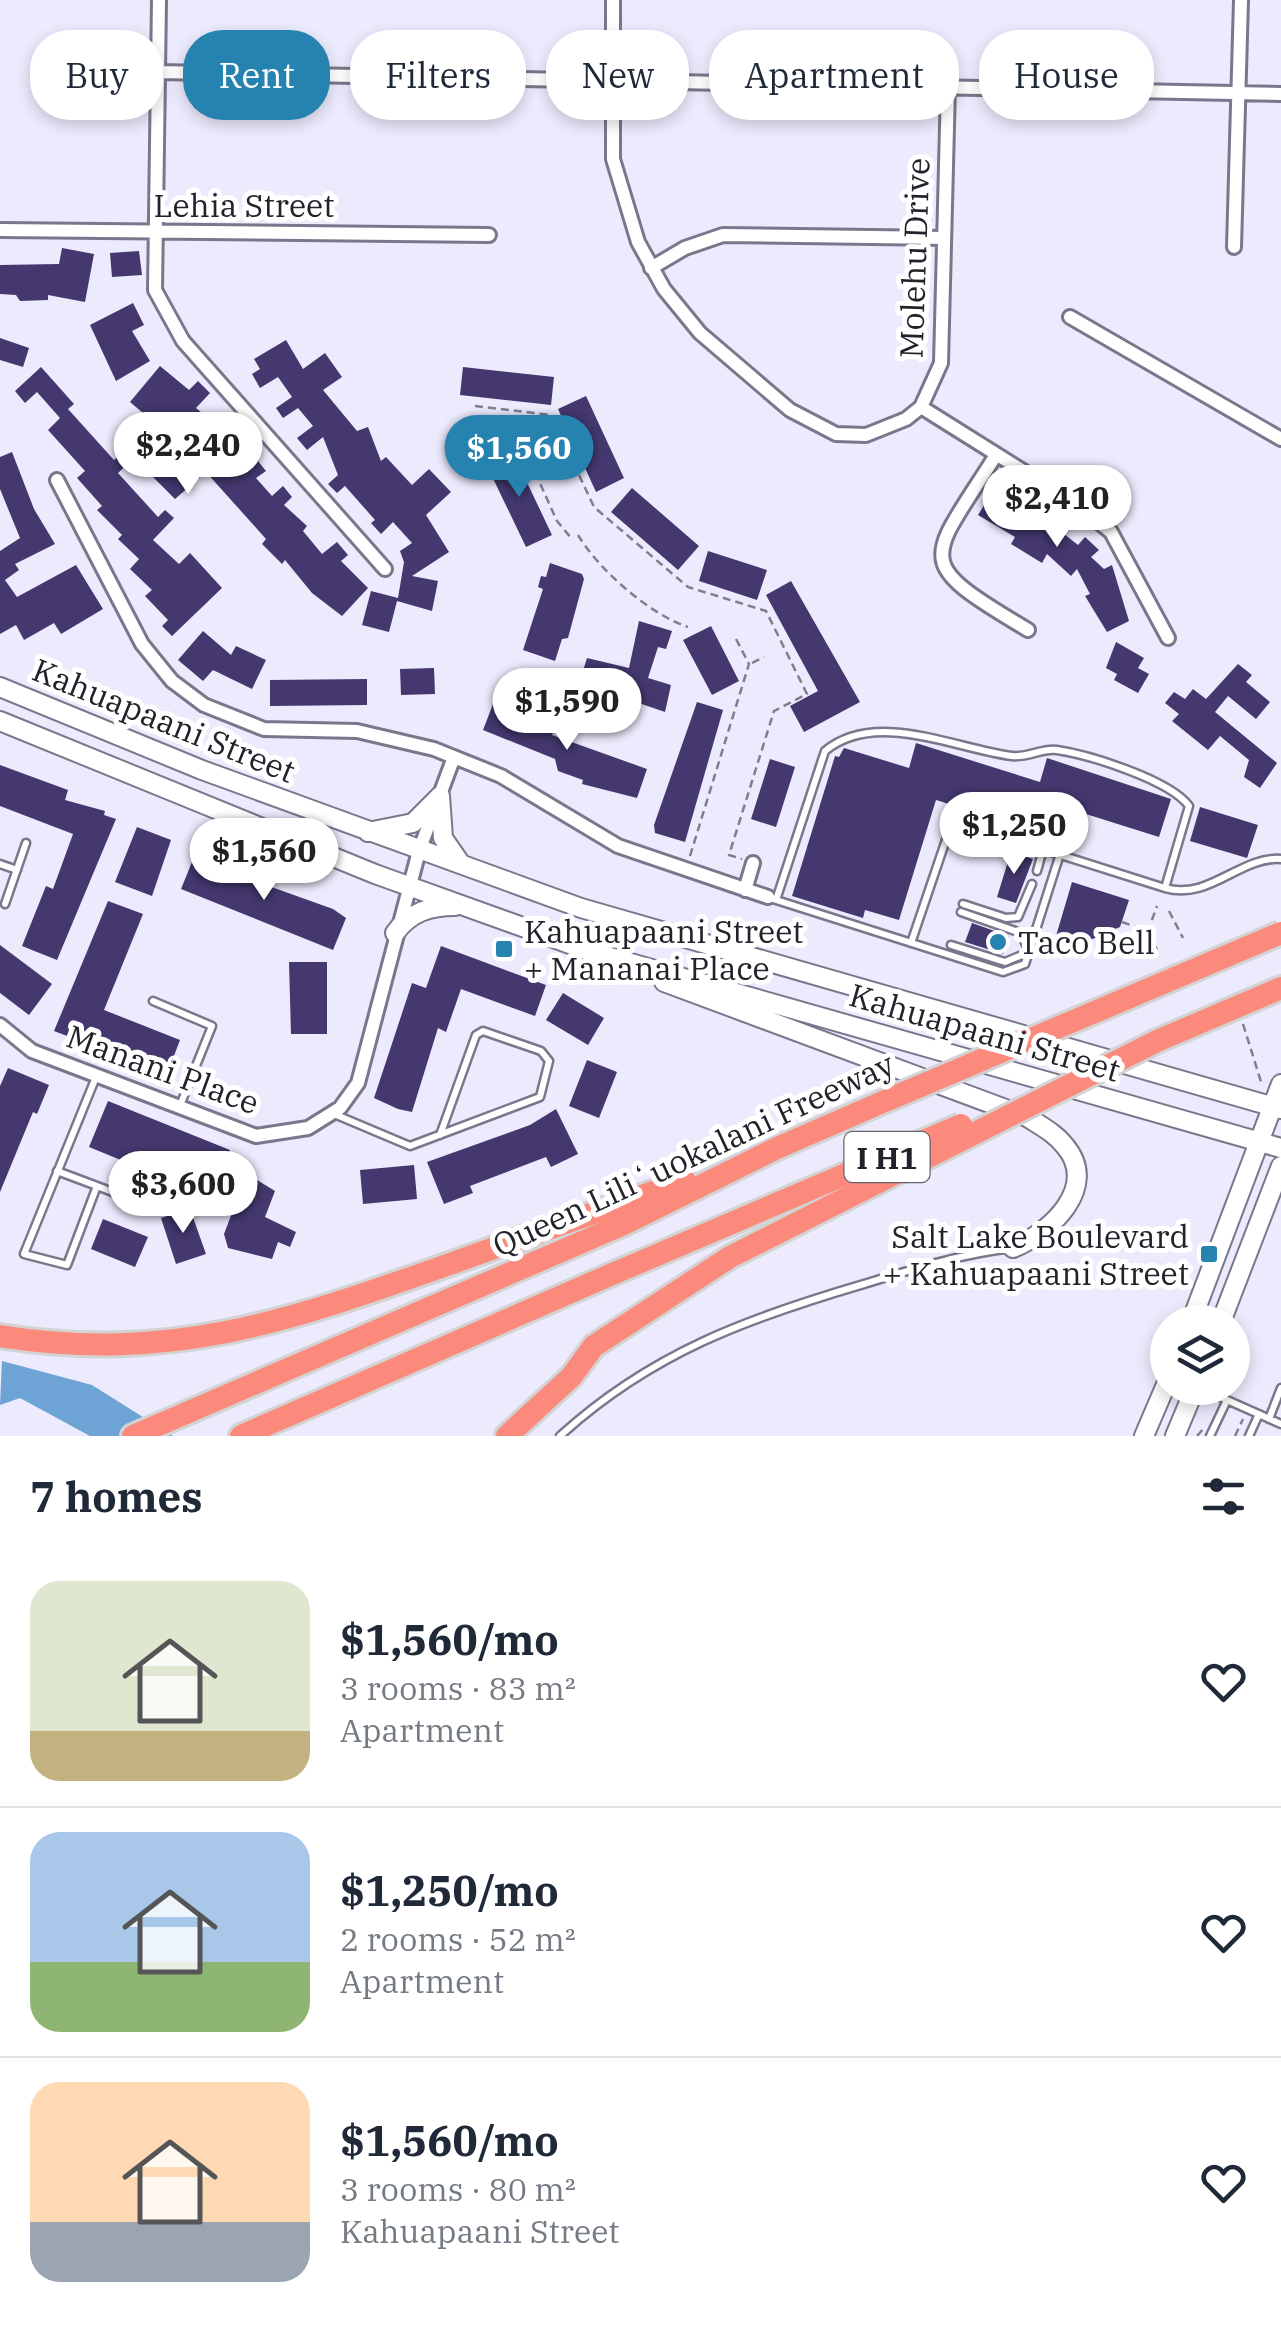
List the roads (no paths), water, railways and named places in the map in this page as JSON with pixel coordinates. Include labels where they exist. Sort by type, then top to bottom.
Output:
[{"type":"highway","name":"Queen Liliʻuokalani Freeway","points":[[133,1436],[624,1224],[777,1148],[1281,933]]},
{"type":"highway","name":"I H1","points":[[241,1436],[1281,988]]},
{"type":"highway","points":[[508,1436],[571,1376],[594,1346],[730,1257],[1157,1041]]},
{"type":"highway","points":[[0,1336],[112,1346],[227,1335],[308,1314],[777,1148]]},
{"type":"main road","name":"Kahuapaani Street","points":[[0,687],[366,832],[581,908],[1276,1108]]},
{"type":"main road","name":"Kahuapaani Street","points":[[0,721],[410,887],[592,952],[1281,1148]]},
{"type":"main road","points":[[366,832],[412,823],[440,796]]},
{"type":"main road","points":[[440,796],[443,838],[462,865]]},
{"type":"main road","points":[[395,933],[410,916],[424,910],[460,906]]},
{"type":"main road","points":[[592,952],[719,1005],[1028,1117],[1052,1133],[1068,1148],[1073,1162],[1071,1200],[1047,1231],[1014,1248]]},
{"type":"main road","points":[[1197,1305],[1258,1142],[1276,1108],[1272,1084]]},
{"type":"main road","points":[[1228,1305],[1281,1166]]},
{"type":"main road","points":[[1144,1436],[1157,1405]]},
{"type":"main road","points":[[1175,1436],[1189,1405]]},
{"type":"street","points":[[158,0],[158,30]]},
{"type":"street","name":"Molehu Drive","points":[[611,30],[612,0]]},
{"type":"street","points":[[1234,247],[1241,0]]},
{"type":"street","points":[[163,72],[546,80]]},
{"type":"street","points":[[959,87],[1281,94]]},
{"type":"street","points":[[156,120],[152,230],[155,290],[178,334],[385,569]]},
{"type":"street","name":"Molehu Drive","points":[[611,120],[620,194],[652,268],[700,333],[806,422],[836,434],[866,435],[894,426],[921,407],[941,363],[947,120]]},
{"type":"street","name":"Lehia Street","points":[[0,230],[489,235]]},
{"type":"street","points":[[652,268],[685,248],[723,236],[944,238]]},
{"type":"street","points":[[1070,317],[1281,439]]},
{"type":"street","points":[[921,407],[1079,506],[1111,532],[1168,638]]},
{"type":"street","points":[[996,454],[948,532],[941,561],[952,582],[1028,630]]},
{"type":"street","points":[[57,480],[135,633],[158,666],[191,697],[264,729],[357,731],[454,757],[501,776],[618,846],[772,898]]},
{"type":"street","points":[[333,1114],[358,1083],[419,850],[454,757]]},
{"type":"street","points":[[745,890],[748,861]]},
{"type":"street","name":"Manani Place","points":[[0,1025],[32,1051],[256,1136],[308,1128],[333,1114]]},
{"type":"lane","points":[[1060,854],[1024,964],[1003,972],[772,898],[826,750],[840,741],[886,732],[1010,756],[1054,749],[1166,785],[1189,806],[1166,888]]},
{"type":"lane","points":[[911,943],[950,828],[960,823],[1166,888],[1200,889],[1280,858]]},
{"type":"lane","points":[[4,904],[26,843]]},
{"type":"lane","points":[[1036,871],[1043,849]]},
{"type":"lane","points":[[0,864],[17,870]]},
{"type":"lane","points":[[1032,884],[1018,918],[962,908],[1034,936]]},
{"type":"lane","points":[[1022,933],[1028,952]]},
{"type":"lane","points":[[950,945],[1005,962],[1028,952]]},
{"type":"lane","points":[[154,1001],[212,1026],[179,1108]]},
{"type":"lane","points":[[333,1114],[410,1146],[440,1135],[540,1098],[549,1061],[541,1051],[483,1030],[476,1035],[440,1135]]},
{"type":"lane","points":[[96,1076],[24,1254],[67,1266],[97,1186]]},
{"type":"lane","points":[[57,1171],[157,1209]]},
{"type":"lane","points":[[560,1436],[603,1397],[646,1368],[761,1314],[951,1258],[1014,1248]]},
{"type":"lane","points":[[1270,1419],[1281,1388]]},
{"type":"lane","points":[[1210,1436],[1224,1405]]},
{"type":"lane","points":[[1238,1405],[1281,1424]]},
{"type":"lane","points":[[1249,1436],[1259,1414]]},
{"type":"water","points":[[2,1361],[92,1385],[173,1436],[90,1436],[20,1398],[0,1405]]},
{"type":"place","name":"Taco Bell","points":[[998,942]]},
{"type":"place","name":"Kahuapaani Street + Mananai Place","points":[[504,949]]},
{"type":"place","name":"Salt Lake Boulevard + Kahuapaani Street","points":[[1209,1254]]}]
